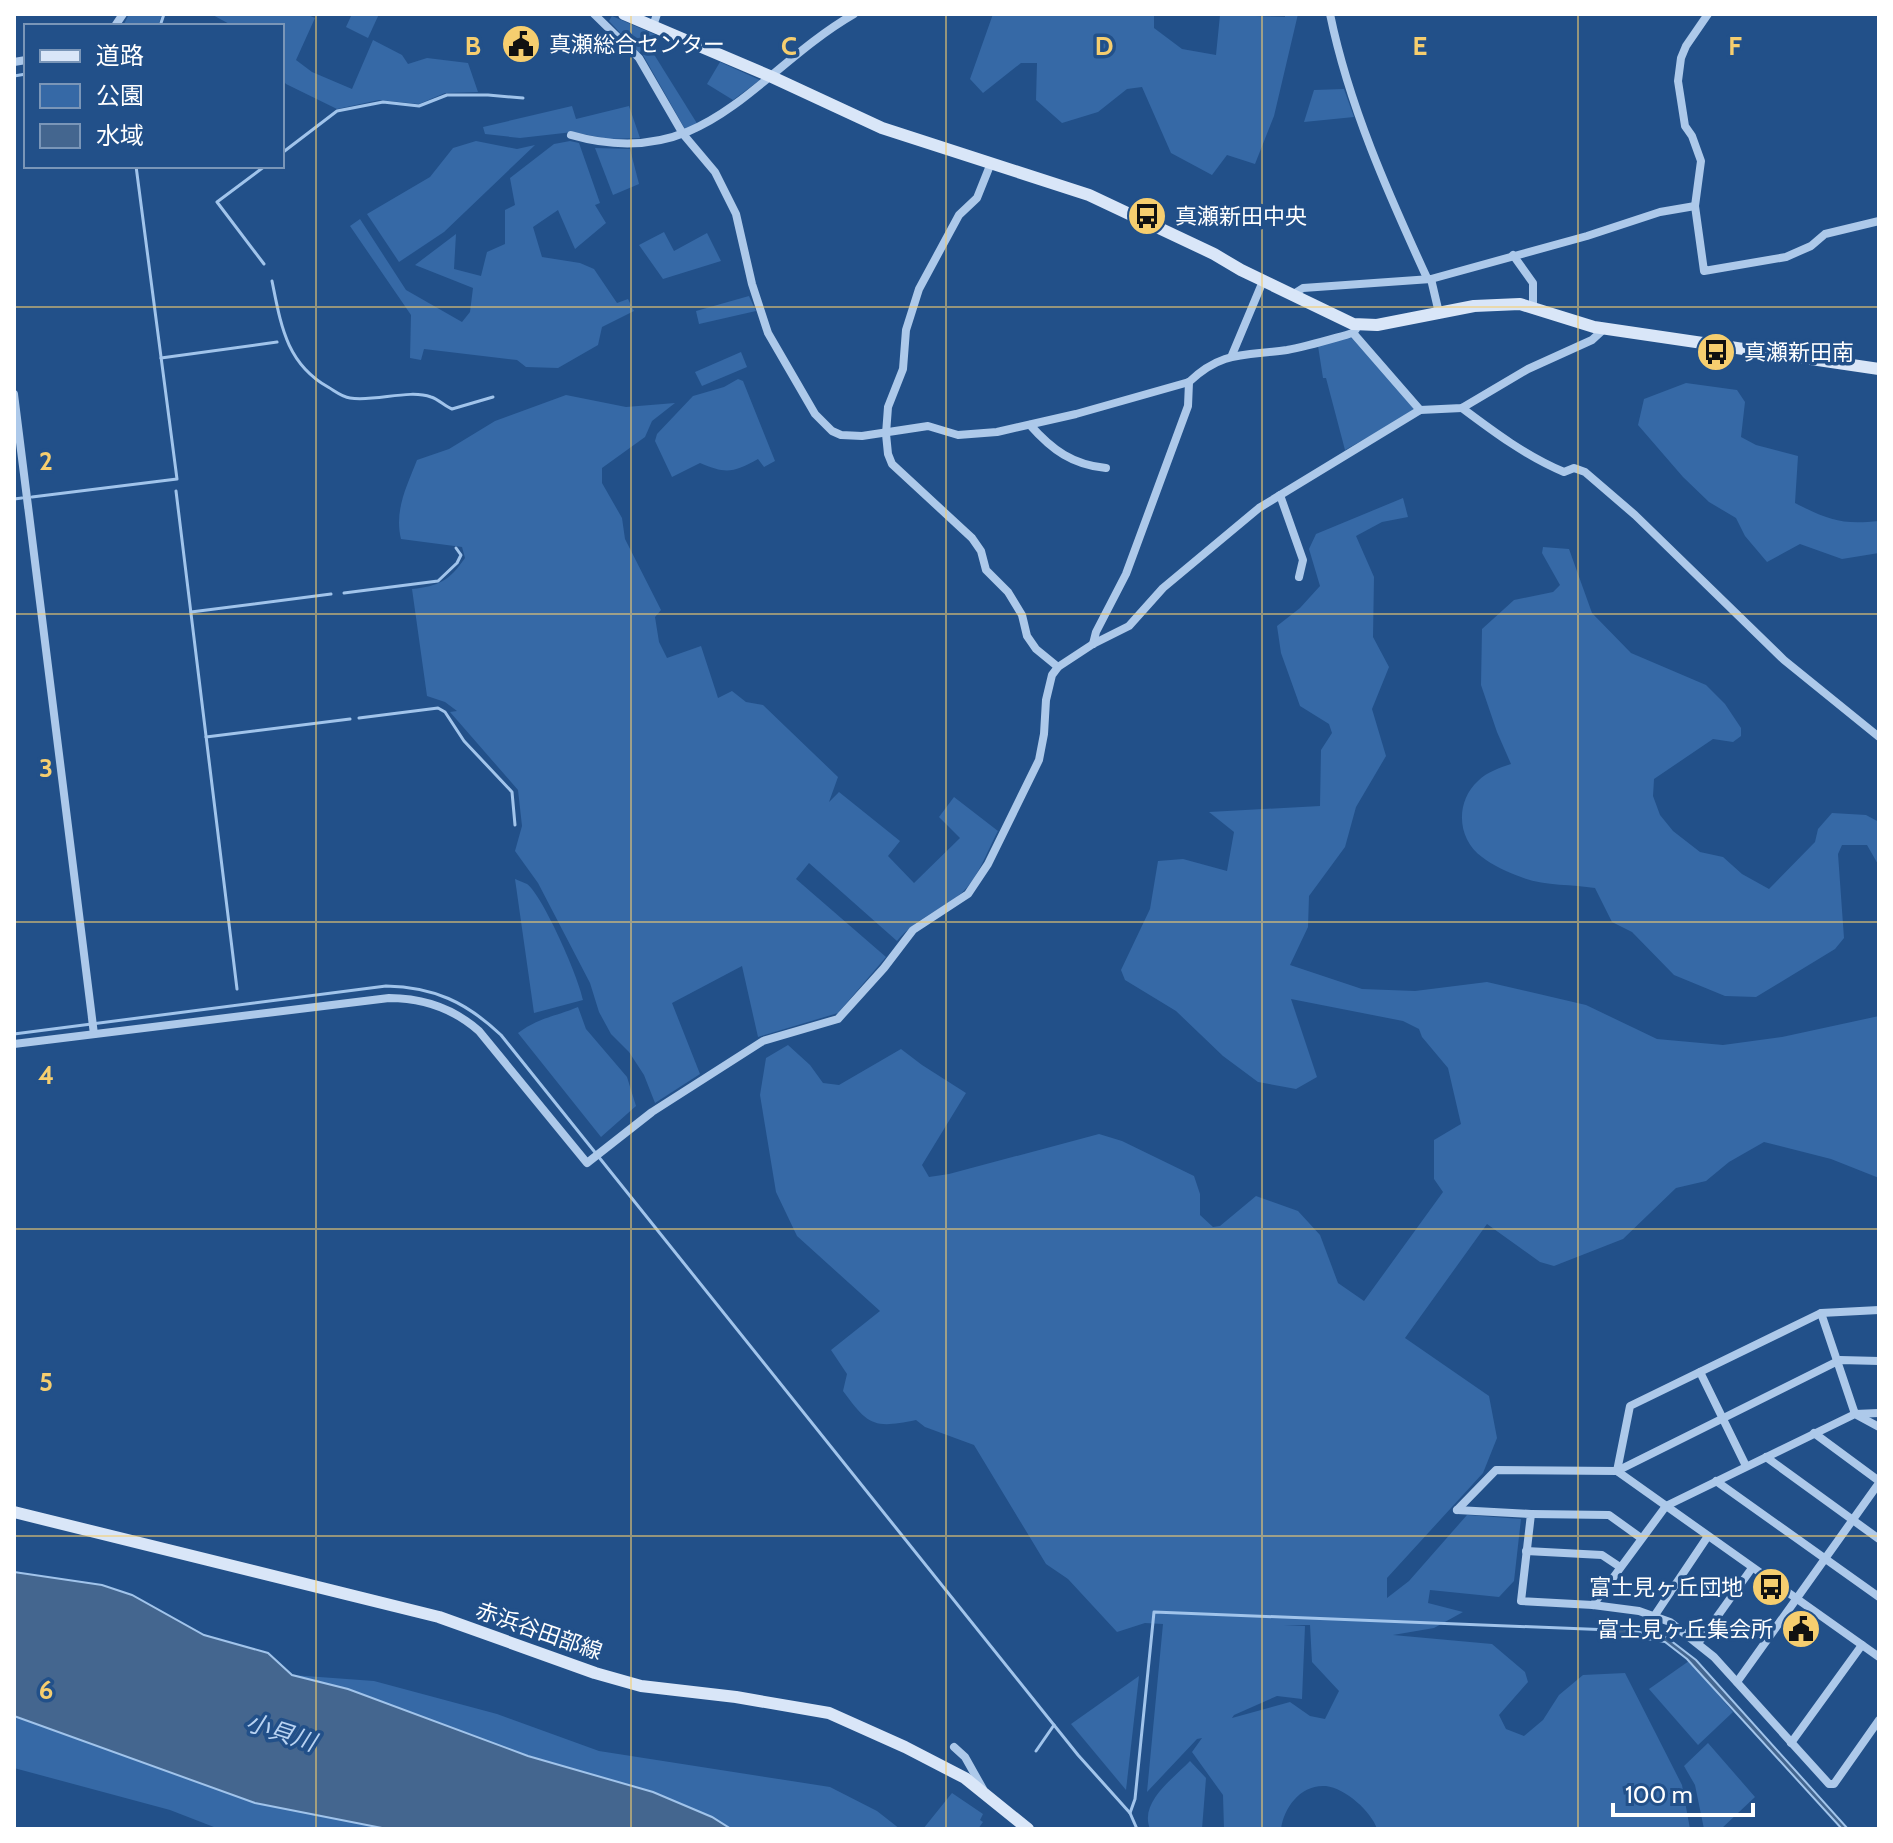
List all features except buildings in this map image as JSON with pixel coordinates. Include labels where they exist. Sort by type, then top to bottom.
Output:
[{"type":"street","points":[[594,14],[639,58],[683,134],[715,172],[742,232],[752,284],[768,333],[815,414],[832,431],[841,435],[886,434],[928,426],[958,435],[1030,425],[1189,382],[1200,372],[1232,355],[1284,350],[1356,329],[1504,303],[1533,306],[1579,324],[1604,329],[1879,369]]},
{"type":"street","points":[[624,14],[655,20],[882,128],[1089,195],[1214,254],[1356,329],[1420,410]]},
{"type":"street","points":[[571,135],[601,144],[632,145],[701,128],[772,77],[831,27],[854,14]]},
{"type":"street","points":[[1330,14],[1337,48],[1366,136],[1429,278],[1439,313]]},
{"type":"street","points":[[1708,14],[1686,46],[1678,81],[1685,126],[1701,161],[1695,206],[1704,271],[1786,257],[1811,246],[1825,234],[1879,221]]},
{"type":"street","points":[[991,163],[977,198],[959,215],[919,289],[906,330],[903,369],[888,407],[888,454],[892,464],[972,538],[981,551],[986,570],[1008,592],[1022,615],[1027,636],[1036,649],[1058,667]]},
{"type":"street","points":[[1292,295],[1303,288],[1429,278],[1587,236],[1660,212],[1695,206]]},
{"type":"street","points":[[1513,255],[1533,283],[1533,306]]},
{"type":"street","points":[[1232,355],[1263,281]]},
{"type":"street","points":[[14,1044],[389,998],[417,999],[459,1015],[479,1031],[587,1163],[652,1112],[763,1041],[838,1019],[913,930],[968,894],[988,864],[1039,760],[1046,700],[1052,675],[1058,667],[1093,644],[1129,626],[1163,588],[1259,508],[1280,495],[1420,410],[1462,408],[1528,369],[1592,340],[1604,329]]},
{"type":"street","points":[[1093,644],[1096,632],[1126,574],[1188,406],[1189,382]]},
{"type":"street","points":[[14,394],[94,1032]]},
{"type":"street","points":[[1462,408],[1507,442],[1550,466],[1564,472],[1574,468],[1585,472],[1635,515],[1784,660],[1879,736]]},
{"type":"street","points":[[1030,425],[1049,447],[1070,460],[1089,467],[1106,468]]},
{"type":"street","points":[[1280,495],[1303,560],[1299,577]]},
{"type":"street","points":[[1617,1471],[1630,1406],[1821,1313],[1879,1310]]},
{"type":"street","points":[[1821,1313],[1855,1414],[1879,1427]]},
{"type":"street","points":[[1641,1538],[1609,1515],[1457,1510],[1496,1470],[1617,1471],[1837,1362],[1879,1361]]},
{"type":"street","points":[[1700,1372],[1746,1466]]},
{"type":"street","points":[[1593,1605],[1666,1506],[1855,1414],[1879,1413]]},
{"type":"street","points":[[1737,1682],[1879,1482],[1814,1433]]},
{"type":"street","points":[[1766,1457],[1879,1539]]},
{"type":"street","points":[[1617,1471],[1879,1657]]},
{"type":"street","points":[[1716,1481],[1879,1597]]},
{"type":"street","name":"赤浜谷田部線","points":[[14,1512],[439,1617],[595,1673],[641,1686],[736,1697],[829,1713],[965,1778],[1028,1829]]},
{"type":"street","points":[[1531,1514],[1521,1601],[1593,1605],[1655,1615],[1670,1622],[1699,1642],[1829,1784],[1834,1784],[1879,1720]]},
{"type":"street","points":[[1655,1615],[1708,1536]]},
{"type":"street","points":[[1526,1551],[1602,1555],[1620,1567]]},
{"type":"street","points":[[1699,1642],[1752,1568]]},
{"type":"street","points":[[1791,1743],[1862,1645]]},
{"type":"street","points":[[954,1747],[965,1757],[987,1795]]},
{"type":"green space","points":[[129,14],[162,14],[159,24],[124,24]]},
{"type":"green space","points":[[211,14],[306,14],[315,18],[296,60],[312,72],[352,89],[373,40],[402,55],[408,64],[427,58],[468,63],[478,92],[445,93],[419,104],[379,100],[337,109],[284,82],[284,24],[229,24]]},
{"type":"green space","points":[[352,14],[379,14],[368,38],[346,27]]},
{"type":"green space","points":[[993,14],[1154,14],[1154,28],[1182,49],[1216,55],[1220,15],[1285,17],[1285,14],[1298,14],[1274,116],[1255,164],[1227,155],[1212,175],[1171,153],[1142,87],[1127,89],[1098,112],[1062,123],[1036,100],[1037,63],[1021,63],[983,93],[970,79]]},
{"type":"green space","points":[[612,16],[656,35],[639,53],[609,21]]},
{"type":"green space","points":[[650,48],[698,125],[685,129],[643,55]]},
{"type":"green space","points":[[720,62],[760,80],[733,100],[707,84]]},
{"type":"green space","points":[[1344,89],[1354,117],[1304,122],[1314,90]]},
{"type":"green space","points":[[572,106],[576,119],[629,106],[640,138],[608,139],[573,132],[520,138],[485,134],[483,127]]},
{"type":"green space","points":[[476,141],[517,149],[535,145],[444,232],[399,262],[367,214],[430,177],[453,148]]},
{"type":"green space","points":[[579,143],[600,203],[595,205],[606,223],[575,249],[558,210],[533,227],[542,257],[580,263],[594,269],[617,303],[628,299],[634,311],[602,327],[598,345],[558,368],[526,367],[517,360],[424,349],[421,360],[410,358],[411,315],[350,226],[360,219],[406,290],[462,322],[470,312],[473,288],[415,265],[456,234],[454,269],[481,276],[487,252],[505,244],[505,210],[515,205],[510,178],[554,144]]},
{"type":"green space","points":[[595,148],[630,149],[639,184],[613,195]]},
{"type":"green space","points":[[664,232],[674,251],[707,233],[721,261],[663,279],[639,245]]},
{"type":"green space","points":[[749,296],[756,311],[699,324],[696,311]]},
{"type":"green space","points":[[1349,337],[1356,340],[1414,409],[1345,450],[1326,378],[1323,378],[1318,346]]},
{"type":"green space","points":[[741,352],[747,367],[702,386],[695,372]]},
{"type":"green space","points":[[738,379],[743,381],[775,461],[764,467],[758,459],[729,470],[700,463],[672,477],[655,441],[657,434],[693,396],[724,387]]},
{"type":"green space","points":[[1686,383],[1737,390],[1745,402],[1741,437],[1756,445],[1798,456],[1795,503],[1836,520],[1879,521],[1879,553],[1842,559],[1800,544],[1767,562],[1745,536],[1736,518],[1709,502],[1638,425],[1644,399]]},
{"type":"green space","points":[[566,395],[626,407],[675,403],[652,421],[645,437],[602,468],[602,483],[622,518],[625,539],[661,610],[655,617],[659,642],[667,658],[701,646],[718,698],[732,691],[746,702],[763,705],[838,777],[829,802],[839,792],[900,841],[888,856],[914,883],[960,838],[939,817],[954,797],[998,831],[965,890],[911,927],[897,941],[809,863],[796,879],[886,957],[838,1013],[758,1037],[742,966],[672,1003],[700,1074],[655,1103],[644,1075],[629,1052],[611,1034],[599,1012],[590,983],[538,883],[515,851],[522,826],[518,790],[450,712],[457,711],[445,702],[427,696],[412,589],[436,584],[454,572],[465,558],[462,547],[401,539],[399,528],[403,498],[417,460],[449,449],[495,421]]},
{"type":"green space","points":[[1403,498],[1408,517],[1382,522],[1356,536],[1374,577],[1373,637],[1389,667],[1372,709],[1386,756],[1356,807],[1345,847],[1309,896],[1308,927],[1290,965],[1362,989],[1415,991],[1487,982],[1586,1005],[1657,1039],[1723,1045],[1782,1037],[1879,1016],[1879,1178],[1831,1159],[1764,1142],[1729,1162],[1706,1181],[1676,1188],[1623,1239],[1554,1266],[1540,1262],[1487,1224],[1405,1338],[1489,1396],[1497,1438],[1483,1473],[1387,1578],[1387,1598],[1409,1581],[1467,1515],[1521,1519],[1514,1581],[1499,1597],[1430,1590],[1428,1603],[1463,1612],[1434,1628],[1393,1635],[1492,1644],[1525,1672],[1528,1682],[1499,1715],[1506,1729],[1524,1736],[1543,1720],[1559,1695],[1583,1675],[1625,1673],[1682,1785],[1690,1829],[1377,1829],[1370,1815],[1357,1802],[1341,1791],[1317,1786],[1295,1798],[1281,1829],[1224,1829],[1223,1795],[1192,1752],[1202,1738],[1197,1739],[1147,1792],[1163,1624],[1145,1623],[1117,1632],[1068,1579],[1046,1564],[974,1445],[925,1427],[916,1420],[881,1424],[859,1411],[843,1391],[847,1374],[831,1350],[880,1311],[797,1236],[776,1192],[760,1095],[766,1058],[788,1045],[810,1065],[823,1083],[839,1085],[901,1049],[966,1093],[922,1165],[929,1177],[1099,1134],[1122,1141],[1194,1176],[1200,1194],[1200,1215],[1213,1227],[1220,1226],[1256,1196],[1298,1211],[1320,1235],[1338,1283],[1364,1301],[1443,1192],[1434,1179],[1434,1140],[1461,1124],[1448,1068],[1419,1029],[1403,1021],[1291,999],[1317,1077],[1296,1089],[1258,1082],[1223,1056],[1176,1011],[1125,980],[1121,970],[1150,909],[1158,861],[1183,859],[1227,871],[1234,832],[1209,812],[1320,806],[1321,750],[1332,733],[1329,724],[1300,706],[1281,653],[1277,626],[1300,608],[1320,586],[1309,549],[1316,534]],"holes":[[[1284,1625],[1310,1625],[1312,1662],[1339,1691],[1325,1719],[1310,1716],[1290,1702],[1232,1718],[1277,1696],[1302,1699],[1305,1626]]]},
{"type":"green space","points":[[1543,547],[1569,549],[1592,613],[1631,653],[1706,685],[1725,704],[1741,728],[1741,736],[1733,742],[1713,739],[1654,779],[1653,796],[1660,815],[1673,831],[1700,852],[1723,857],[1742,874],[1769,889],[1815,842],[1818,829],[1832,813],[1866,815],[1879,822],[1879,866],[1867,845],[1842,845],[1838,854],[1844,938],[1835,949],[1756,997],[1725,996],[1674,975],[1632,932],[1612,922],[1595,888],[1539,882],[1516,875],[1486,860],[1468,840],[1462,820],[1465,799],[1485,775],[1511,764],[1481,685],[1482,629],[1514,600],[1553,592],[1560,585],[1542,553]]},
{"type":"green space","points":[[515,879],[527,884],[551,920],[583,1000],[534,1013]]},
{"type":"green space","points":[[578,1007],[586,1029],[627,1077],[636,1106],[601,1137],[518,1033],[540,1020]]},
{"type":"green space","points":[[1689,1661],[1733,1712],[1698,1745],[1649,1689]]},
{"type":"green space","points":[[292,1675],[374,1681],[497,1714],[599,1751],[830,1787],[877,1811],[900,1829],[731,1829],[683,1805],[633,1786],[530,1756]]},
{"type":"green space","points":[[1139,1676],[1126,1790],[1071,1724]]},
{"type":"green space","points":[[14,1716],[255,1803],[387,1829],[219,1829],[170,1810],[14,1768]]},
{"type":"green space","points":[[1708,1743],[1755,1797],[1721,1829],[1704,1829],[1695,1785],[1684,1766]]},
{"type":"green space","points":[[1190,1761],[1206,1778],[1202,1829],[1150,1829],[1148,1819],[1153,1800]]},
{"type":"green space","points":[[952,1793],[983,1814],[980,1820],[983,1822],[978,1829],[923,1829]]},
{"type":"water","name":"小貝川","points":[[14,1572],[102,1585],[132,1595],[204,1635],[268,1653],[292,1675],[348,1689],[528,1756],[653,1792],[712,1817],[731,1829],[387,1829],[255,1803],[14,1716]]},
{"type":"water","points":[[1607,1626],[1666,1637],[1696,1660],[1848,1829],[1842,1829],[1687,1659],[1665,1642],[1606,1632]]},
{"type":"waterway","points":[[161,24],[164,14]]},
{"type":"waterway","points":[[14,76],[24,74]]},
{"type":"waterway","points":[[284,151],[337,111],[383,102],[419,106],[447,95],[523,98]]},
{"type":"waterway","points":[[32,497],[177,479],[136,168]]},
{"type":"waterway","points":[[262,168],[217,202],[264,264]]},
{"type":"waterway","points":[[272,281],[283,328],[294,355],[314,377],[341,395],[360,399],[422,395],[452,409],[493,397]]},
{"type":"waterway","points":[[161,358],[277,342]]},
{"type":"waterway","points":[[176,491],[237,989]]},
{"type":"waterway","points":[[14,499],[22,498]]},
{"type":"waterway","points":[[344,593],[438,581],[457,563],[461,555],[456,548]]},
{"type":"waterway","points":[[191,612],[331,594]]},
{"type":"waterway","points":[[359,718],[438,708],[445,712],[464,741],[512,792],[515,825]]},
{"type":"waterway","points":[[206,737],[350,719]]},
{"type":"waterway","points":[[14,1034],[386,986],[419,989],[448,998],[488,1023],[501,1035],[1078,1755],[1130,1813],[1137,1829]]},
{"type":"waterway","points":[[1130,1813],[1135,1799],[1154,1612],[1611,1630]]},
{"type":"waterway","points":[[1036,1751],[1054,1725]]},
{"type":"place","name":"真瀬総合センター","points":[[521,44]]},
{"type":"place","name":"真瀬新田中央","points":[[1147,216]]},
{"type":"place","name":"真瀬新田南","points":[[1716,352]]},
{"type":"place","name":"富士見ヶ丘団地","points":[[1771,1587]]},
{"type":"place","name":"富士見ヶ丘集会所","points":[[1801,1629]]}]
